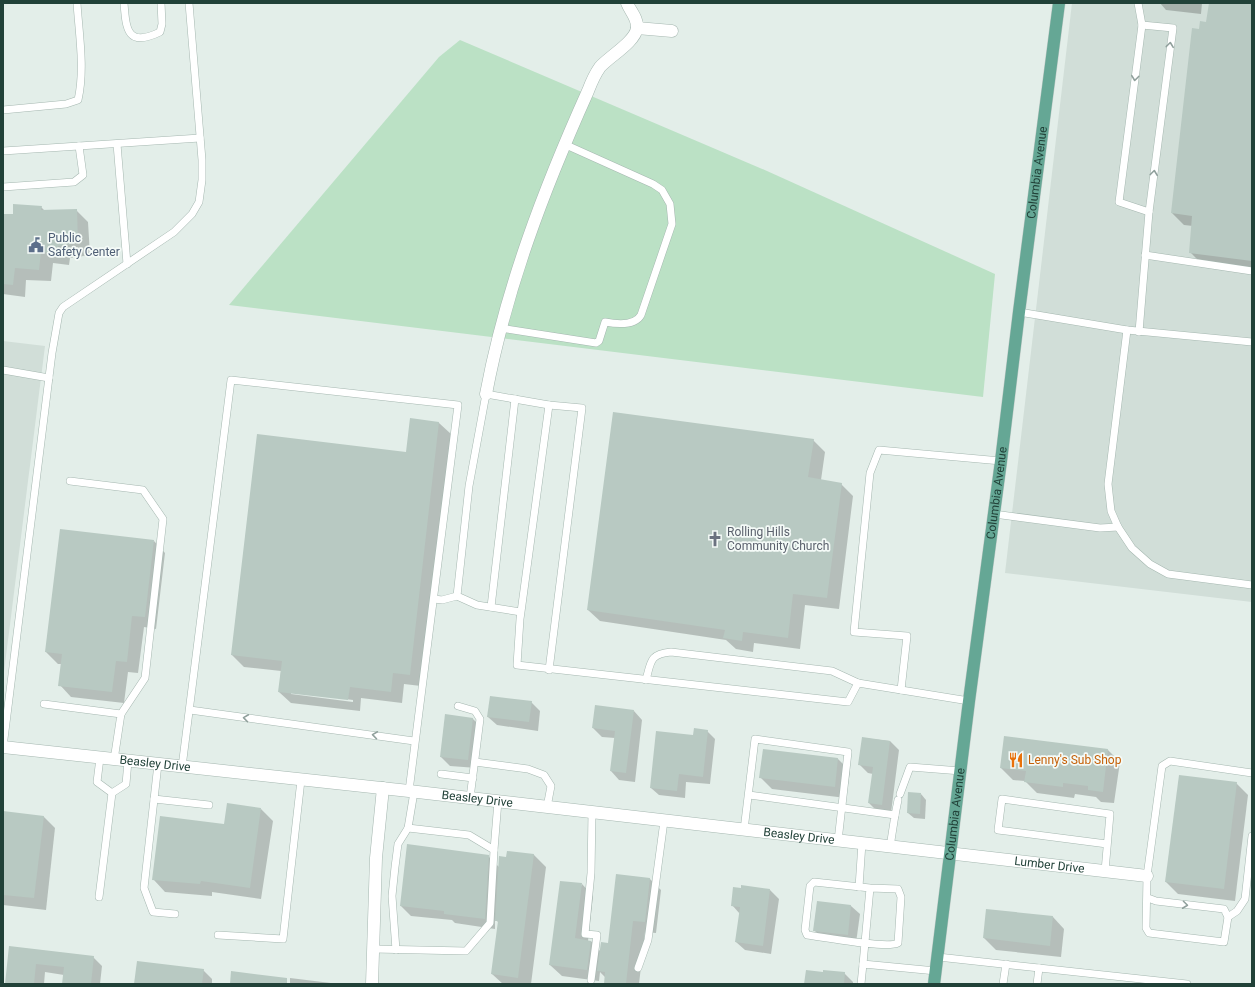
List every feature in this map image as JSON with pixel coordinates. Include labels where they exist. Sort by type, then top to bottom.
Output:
[{"type":"main road","name":"Columbia Avenue","points":[[934,984],[952,854],[969,701],[1059,3]]},
{"type":"street","points":[[486,394],[495,345],[500,328],[532,226],[564,144],[600,68],[633,38],[637,28],[635,18],[627,3]]},
{"type":"street","points":[[637,28],[672,31]]},
{"type":"street","name":"Beasley Drive","points":[[3,747],[383,788],[952,854]]},
{"type":"street","points":[[372,984],[376,858],[383,788]]},
{"type":"street","name":"Lumber Drive","points":[[952,854],[1147,876]]},
{"type":"lane","points":[[3,110],[66,104],[78,100],[80,89],[80,63],[77,3]]},
{"type":"lane","points":[[124,3],[125,24],[128,32],[136,38],[144,38],[160,32],[162,24],[161,3]]},
{"type":"lane","points":[[3,747],[6,704],[59,313],[63,307],[174,232],[192,214],[199,202],[202,180],[200,138],[189,3]]},
{"type":"lane","points":[[1138,3],[1142,25],[1119,202],[1149,212]]},
{"type":"lane","points":[[1139,332],[1149,212],[1172,28],[1142,25]]},
{"type":"lane","points":[[3,152],[200,138]]},
{"type":"lane","points":[[117,144],[127,264]]},
{"type":"lane","points":[[500,328],[596,343],[599,341],[605,322],[615,324],[634,322],[638,320],[662,255],[672,224],[670,204],[662,190],[653,184],[564,144]]},
{"type":"lane","points":[[3,188],[74,182],[83,175],[79,146]]},
{"type":"lane","points":[[1145,255],[1252,271]]},
{"type":"lane","points":[[1019,312],[1139,332],[1252,342]]},
{"type":"lane","points":[[1127,330],[1108,484],[1111,511],[1118,527],[1132,548],[1150,564],[1168,574],[1252,586]]},
{"type":"lane","points":[[3,370],[49,378]]},
{"type":"lane","points":[[182,767],[231,380],[458,405],[425,676],[414,740],[408,828],[398,844],[394,867],[392,896],[396,950]]},
{"type":"lane","points":[[457,596],[469,486],[486,394],[550,405],[582,408],[549,670]]},
{"type":"lane","points":[[490,607],[515,398]]},
{"type":"lane","points":[[550,405],[521,612],[517,665],[549,670],[848,702],[858,684]]},
{"type":"lane","points":[[901,690],[907,636],[854,632],[870,473],[879,450],[1001,461]]},
{"type":"lane","points":[[70,481],[143,490],[163,519],[145,678],[121,714],[114,760]]},
{"type":"lane","points":[[994,514],[1100,528],[1118,527]]},
{"type":"lane","points":[[434,599],[442,600],[457,596],[477,605],[521,612]]},
{"type":"lane","points":[[646,680],[652,659],[660,653],[671,652],[832,671],[858,684],[969,701]]},
{"type":"lane","points":[[44,704],[121,714]]},
{"type":"lane","points":[[458,706],[475,711],[480,719],[470,798]]},
{"type":"lane","points":[[190,710],[414,740]]},
{"type":"lane","points":[[744,830],[755,739],[848,752],[838,841]]},
{"type":"lane","points":[[100,758],[97,782],[112,793]]},
{"type":"lane","points":[[112,793],[126,784],[128,761]]},
{"type":"lane","points":[[1148,898],[1156,901],[1224,909],[1228,917],[1224,942],[1149,933],[1146,928],[1148,898],[1146,893],[1147,876],[1162,766],[1170,761],[1252,773]]},
{"type":"lane","points":[[475,762],[528,769],[544,775],[551,786],[547,807]]},
{"type":"lane","points":[[158,764],[144,888],[153,912],[175,914]]},
{"type":"lane","points":[[890,847],[899,797],[910,767],[961,771]]},
{"type":"lane","points":[[441,774],[473,778]]},
{"type":"lane","points":[[218,935],[283,939],[302,780]]},
{"type":"lane","points":[[99,897],[112,793]]},
{"type":"lane","points":[[749,795],[895,815]]},
{"type":"lane","points":[[154,799],[209,805]]},
{"type":"lane","points":[[1105,871],[1108,844],[1110,814],[1002,799],[998,830],[1108,844]]},
{"type":"lane","points":[[374,949],[466,951],[490,923],[498,801]]},
{"type":"lane","points":[[591,980],[597,935],[585,934],[591,873],[592,812]]},
{"type":"lane","points":[[638,968],[648,940],[664,821]]},
{"type":"lane","points":[[408,828],[469,835],[494,850]]},
{"type":"lane","points":[[1228,917],[1237,911],[1245,899],[1252,836]]},
{"type":"lane","points":[[859,887],[862,843]]},
{"type":"lane","points":[[814,882],[870,888],[898,890],[901,897],[898,943],[894,946],[807,935],[805,930],[810,886],[814,882]]},
{"type":"lane","points":[[860,984],[870,888]]},
{"type":"lane","points":[[938,957],[1187,984]]},
{"type":"lane","points":[[863,964],[936,971]]},
{"type":"lane","points":[[1003,984],[1006,964]]},
{"type":"lane","points":[[1037,984],[1039,968]]},
{"type":"shaded area","points":[[1072,3],[1252,3],[1252,602],[1005,573]]},
{"type":"shaded area","points":[[3,341],[45,346],[3,680]]},
{"type":"green space","points":[[460,40],[767,171],[995,274],[983,397],[229,305],[439,57]]},
{"type":"building","points":[[1209,3],[1252,3],[1252,261],[1189,253],[1192,216],[1171,213],[1192,28],[1199,29],[1200,21],[1206,22]]},
{"type":"building","name":"Public Safety Center","points":[[13,204],[42,206],[41,210],[77,209],[78,243],[58,246],[58,253],[41,252],[39,270],[15,268],[13,285],[3,284],[3,214],[13,214]]},
{"type":"building","name":"Rolling Hills Community Church","points":[[613,412],[814,439],[808,477],[842,483],[827,598],[793,594],[788,638],[743,632],[742,641],[723,638],[725,630],[587,610]]},
{"type":"building","points":[[410,418],[439,422],[410,675],[393,673],[391,692],[350,687],[348,700],[278,692],[282,661],[231,655],[257,434],[406,452]]},
{"type":"building","points":[[60,529],[154,540],[145,617],[132,616],[127,662],[116,661],[112,692],[58,686],[62,654],[45,652]]},
{"type":"building","points":[[490,696],[532,701],[529,722],[487,717]]},
{"type":"building","points":[[595,705],[634,710],[626,773],[610,771],[615,731],[592,728]]},
{"type":"building","points":[[445,714],[473,718],[468,760],[440,757]]},
{"type":"building","points":[[694,728],[708,730],[703,777],[679,774],[677,791],[650,788],[656,731],[693,735]]},
{"type":"building","points":[[1004,736],[1108,749],[1103,792],[1088,790],[1088,786],[1063,783],[1063,787],[1024,782],[1026,771],[1000,768]]},
{"type":"building","points":[[862,737],[890,741],[882,805],[868,803],[873,767],[858,765]]},
{"type":"building","points":[[763,749],[838,758],[835,787],[759,778]]},
{"type":"building","points":[[1179,775],[1237,782],[1224,889],[1165,882]]},
{"type":"building","points":[[908,792],[921,793],[920,814],[907,813]]},
{"type":"building","points":[[227,803],[261,808],[250,888],[201,881],[200,884],[152,880],[160,816],[224,824]]},
{"type":"building","points":[[3,811],[44,816],[34,898],[3,895]]},
{"type":"building","points":[[407,844],[489,855],[485,919],[444,914],[444,911],[400,906]]},
{"type":"building","points":[[507,851],[534,854],[518,978],[491,974],[498,921],[495,921],[499,856],[506,857]]},
{"type":"building","points":[[616,874],[650,878],[645,922],[633,921],[626,984],[604,984],[605,972],[597,971],[601,942],[608,943]]},
{"type":"building","points":[[560,881],[582,883],[575,938],[591,941],[587,970],[549,965]]},
{"type":"building","points":[[741,885],[770,889],[763,946],[735,942],[740,907],[731,906],[733,887],[741,888]]},
{"type":"building","points":[[817,901],[851,905],[848,935],[813,931]]},
{"type":"building","points":[[986,909],[1053,916],[1050,946],[983,938]]},
{"type":"building","points":[[9,946],[94,956],[91,984],[62,984],[64,967],[36,964],[34,984],[5,984]]},
{"type":"building","points":[[137,961],[204,969],[202,984],[134,984]]},
{"type":"building","points":[[806,970],[845,972],[844,984],[804,984]]},
{"type":"building","points":[[231,971],[287,978],[287,984],[230,984]]},
{"type":"place","name":"Public Safety Center","points":[[36,245]]},
{"type":"place","name":"Rolling Hills Community Church","points":[[715,539]]},
{"type":"place","name":"Lenny's Sub Shop","points":[[1016,760]]}]
